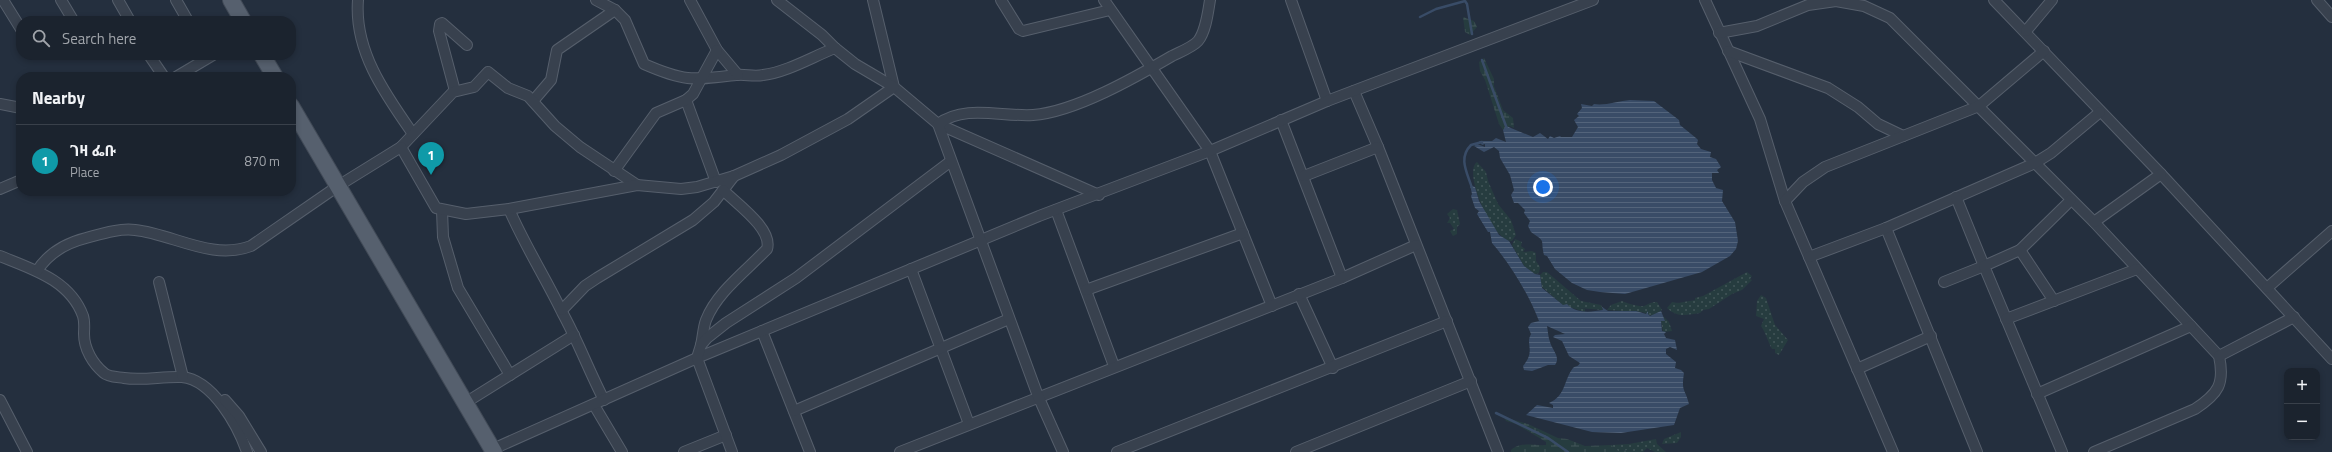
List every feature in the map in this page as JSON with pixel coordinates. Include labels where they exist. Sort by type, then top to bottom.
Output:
[{"type":"main road","points":[[231,0],[240,16]]},
{"type":"main road","points":[[265,60],[272,72]]},
{"type":"main road","points":[[296,115],[493,451]]},
{"type":"street","points":[[3,0],[16,21]]},
{"type":"street","points":[[61,0],[71,16]]},
{"type":"street","points":[[176,0],[185,16]]},
{"type":"street","points":[[358,0],[356,16],[364,50],[386,96],[413,134]]},
{"type":"street","points":[[596,0],[615,10],[628,24],[644,64],[680,78],[703,79],[738,74],[762,75],[775,72],[835,48]]},
{"type":"street","points":[[690,0],[717,50],[738,74]]},
{"type":"street","points":[[777,0],[822,35],[855,64],[894,87],[938,124],[1099,195]]},
{"type":"street","points":[[873,0],[894,87]]},
{"type":"street","points":[[1000,0],[1019,29],[1024,31],[1110,10]]},
{"type":"street","points":[[1104,0],[1150,68],[1210,151],[1272,306]]},
{"type":"street","points":[[938,124],[957,113],[1033,115],[1049,112],[1092,97],[1150,68],[1197,42],[1204,29],[1210,0]]},
{"type":"street","points":[[1291,0],[1327,101]]},
{"type":"street","points":[[493,451],[697,358],[911,269],[1056,210],[1099,195],[1210,151],[1327,101],[1354,92],[1592,0]]},
{"type":"street","points":[[1705,0],[1760,119],[1785,201],[1893,452]]},
{"type":"street","points":[[1994,0],[2026,31],[2100,112],[2161,174],[2332,359]]},
{"type":"street","points":[[2026,31],[2052,0]]},
{"type":"street","points":[[2317,0],[2332,17]]},
{"type":"street","points":[[1719,33],[1756,26],[1807,2],[1849,1],[1890,18],[2094,222],[2219,356],[2222,378],[2215,392],[2205,403],[2195,409],[2094,452]]},
{"type":"street","points":[[122,2],[128,16]]},
{"type":"street","points":[[533,101],[551,80],[557,50],[615,10]]},
{"type":"street","points":[[455,92],[439,31],[440,24],[442,23],[448,26],[467,45]]},
{"type":"street","points":[[614,171],[656,113],[686,100],[703,79],[717,50]]},
{"type":"street","points":[[1728,51],[1828,88],[1858,107],[1878,124],[1903,136]]},
{"type":"street","points":[[1785,201],[1803,182],[1825,167],[1979,106],[2044,51]]},
{"type":"street","points":[[152,60],[160,72]]},
{"type":"street","points":[[184,72],[204,60]]},
{"type":"street","points":[[37,271],[53,252],[74,241],[126,230],[144,232],[200,247],[239,251],[251,246],[338,186],[401,146],[455,92],[474,87],[488,72],[508,88],[524,93],[556,126],[580,147],[637,185]]},
{"type":"street","points":[[401,146],[431,202],[442,210],[466,214],[637,185],[681,188],[697,187],[734,176],[781,155],[848,119],[894,87]]},
{"type":"street","points":[[1354,92],[1378,147],[1416,245],[1448,321],[1498,452]]},
{"type":"street","points":[[686,100],[716,182]]},
{"type":"street","points":[[0,104],[16,107]]},
{"type":"street","points":[[1808,257],[1886,228],[2035,163],[2051,153],[2100,112]]},
{"type":"street","points":[[1282,120],[1342,278]]},
{"type":"street","points":[[938,124],[980,242],[1038,396],[1063,452]]},
{"type":"street","points":[[1304,176],[1378,147]]},
{"type":"street","points":[[701,345],[706,338],[726,323],[796,278],[951,161]]},
{"type":"street","points":[[2094,222],[2161,174]]},
{"type":"street","points":[[562,310],[591,282],[693,220],[714,202],[734,176]]},
{"type":"street","points":[[0,189],[16,182]]},
{"type":"street","points":[[723,190],[763,228],[769,242],[767,249],[725,291],[709,313],[705,321],[697,358],[732,452]]},
{"type":"street","points":[[1956,197],[2062,452]]},
{"type":"street","points":[[1944,282],[2020,250],[2071,200]]},
{"type":"street","points":[[508,208],[526,246],[562,310],[574,335],[582,358],[604,400]]},
{"type":"street","points":[[442,210],[444,237],[458,288],[510,375]]},
{"type":"street","points":[[1056,210],[1114,366]]},
{"type":"street","points":[[1886,228],[1977,452]]},
{"type":"street","points":[[2267,288],[2332,231]]},
{"type":"street","points":[[1086,290],[1243,233]]},
{"type":"street","points":[[900,452],[1114,366],[1342,278],[1416,245]]},
{"type":"street","points":[[2020,250],[2054,301]]},
{"type":"street","points":[[0,256],[45,274],[73,297],[83,316],[86,345],[92,361],[105,375],[128,379],[183,377],[207,386],[227,402],[239,416],[261,452]]},
{"type":"street","points":[[911,269],[969,424]]},
{"type":"street","points":[[2006,319],[2137,269]]},
{"type":"street","points":[[159,282],[183,377]]},
{"type":"street","points":[[1299,294],[1333,368]]},
{"type":"street","points":[[2219,356],[2294,317]]},
{"type":"street","points":[[794,411],[1009,319]]},
{"type":"street","points":[[1117,452],[1333,368],[1448,321]]},
{"type":"street","points":[[2037,394],[2191,326]]},
{"type":"street","points":[[762,331],[810,452]]},
{"type":"street","points":[[465,403],[574,335]]},
{"type":"street","points":[[1857,369],[1931,336]]},
{"type":"street","points":[[193,381],[219,401],[232,419],[247,452]]},
{"type":"street","points":[[1296,452],[1471,381]]},
{"type":"street","points":[[0,400],[27,452]]},
{"type":"street","points":[[594,405],[622,452]]},
{"type":"street","points":[[684,452],[726,435]]},
{"type":"green space","points":[[1463,17],[1474,21],[1477,27],[1470,35],[1465,32]]},
{"type":"green space","points":[[1484,58],[1494,79],[1494,86],[1503,110],[1513,118],[1514,128],[1510,126],[1503,130],[1499,124],[1485,80],[1480,71],[1479,62]]},
{"type":"green space","points":[[1477,162],[1486,172],[1488,181],[1498,204],[1511,220],[1516,235],[1512,241],[1505,239],[1497,231],[1489,220],[1482,206],[1474,179],[1473,168]]},
{"type":"green space","points":[[1453,209],[1457,210],[1460,224],[1457,227],[1457,234],[1453,236],[1450,231],[1454,229],[1450,223],[1447,223],[1450,218],[1447,214]]},
{"type":"green space","points":[[1515,239],[1522,242],[1521,246],[1525,249],[1523,252],[1532,251],[1536,253],[1536,261],[1540,267],[1539,273],[1535,274],[1524,266],[1512,245]]},
{"type":"green space","points":[[1543,272],[1547,272],[1581,301],[1601,305],[1603,310],[1579,308],[1585,309],[1585,312],[1563,305],[1542,287],[1540,275]]},
{"type":"green space","points":[[1747,272],[1752,276],[1750,279],[1752,280],[1742,290],[1732,294],[1709,309],[1703,310],[1700,313],[1678,315],[1667,308],[1672,302],[1678,303],[1695,300],[1695,298],[1703,296]]},
{"type":"green space","points":[[1761,295],[1766,298],[1775,325],[1788,340],[1779,355],[1775,353],[1775,349],[1772,349],[1761,326],[1764,319],[1756,316],[1757,301]]},
{"type":"green space","points":[[1622,301],[1633,305],[1642,306],[1657,302],[1662,310],[1652,316],[1642,312],[1607,310],[1611,305]]},
{"type":"green space","points":[[1663,316],[1669,322],[1672,331],[1663,332],[1661,320],[1665,321]]},
{"type":"green space","points":[[1504,417],[1528,424],[1558,438],[1567,439],[1585,446],[1611,445],[1618,451],[1633,450],[1631,452],[1511,452],[1511,450],[1515,447],[1528,444],[1546,445],[1546,442],[1516,424],[1506,421]]},
{"type":"green space","points":[[1681,432],[1681,437],[1677,443],[1662,444],[1664,439]]},
{"type":"green space","points":[[1656,439],[1657,444],[1666,452],[1655,452],[1647,448],[1643,452],[1631,452],[1632,450],[1618,451],[1611,445],[1629,444]]},
{"type":"water","points":[[1630,100],[1654,101],[1679,120],[1680,125],[1698,140],[1697,144],[1701,149],[1711,152],[1710,157],[1716,159],[1721,167],[1717,170],[1719,173],[1712,173],[1712,180],[1716,188],[1723,190],[1722,201],[1735,222],[1738,241],[1736,249],[1730,256],[1702,272],[1625,294],[1587,290],[1572,283],[1555,269],[1547,256],[1544,255],[1542,241],[1531,232],[1528,226],[1530,221],[1524,213],[1525,210],[1518,203],[1514,203],[1511,195],[1514,190],[1510,175],[1500,158],[1499,151],[1494,147],[1484,152],[1474,146],[1477,144],[1485,147],[1485,144],[1482,145],[1479,141],[1492,141],[1496,138],[1506,142],[1503,130],[1506,126],[1533,137],[1540,133],[1548,139],[1550,136],[1554,138],[1560,136],[1572,137],[1578,127],[1574,120],[1579,116],[1577,114],[1582,108],[1581,104],[1592,106],[1594,104],[1607,104]]},
{"type":"water","points":[[1470,185],[1475,187],[1479,201],[1499,235],[1509,241],[1524,266],[1535,274],[1540,275],[1542,288],[1563,305],[1567,304],[1579,311],[1584,312],[1603,310],[1602,307],[1608,311],[1636,311],[1646,314],[1648,311],[1650,316],[1661,311],[1665,321],[1661,321],[1662,331],[1666,332],[1664,334],[1666,338],[1675,340],[1677,350],[1670,347],[1666,349],[1666,354],[1676,362],[1675,368],[1684,373],[1683,387],[1689,404],[1680,408],[1674,425],[1621,433],[1592,432],[1526,415],[1537,405],[1553,408],[1553,405],[1549,403],[1559,396],[1570,372],[1580,363],[1569,356],[1562,341],[1553,337],[1555,335],[1565,334],[1547,326],[1549,340],[1557,356],[1557,362],[1555,365],[1548,365],[1532,371],[1524,370],[1523,366],[1527,361],[1530,352],[1529,338],[1531,334],[1528,327],[1531,323],[1539,321],[1519,280],[1492,243],[1490,232],[1488,232],[1477,214],[1479,211],[1475,208],[1471,196]]},
{"type":"waterway","points":[[1420,17],[1436,9],[1465,1],[1467,4],[1472,34]]},
{"type":"waterway","points":[[1482,60],[1507,129]]},
{"type":"waterway","points":[[1472,188],[1466,171],[1464,160],[1465,155],[1471,145],[1482,142]]},
{"type":"waterway","points":[[1496,413],[1548,438],[1568,452]]},
{"type":"place","name":"ገዛ ፌቡ","points":[[431,175]]}]
